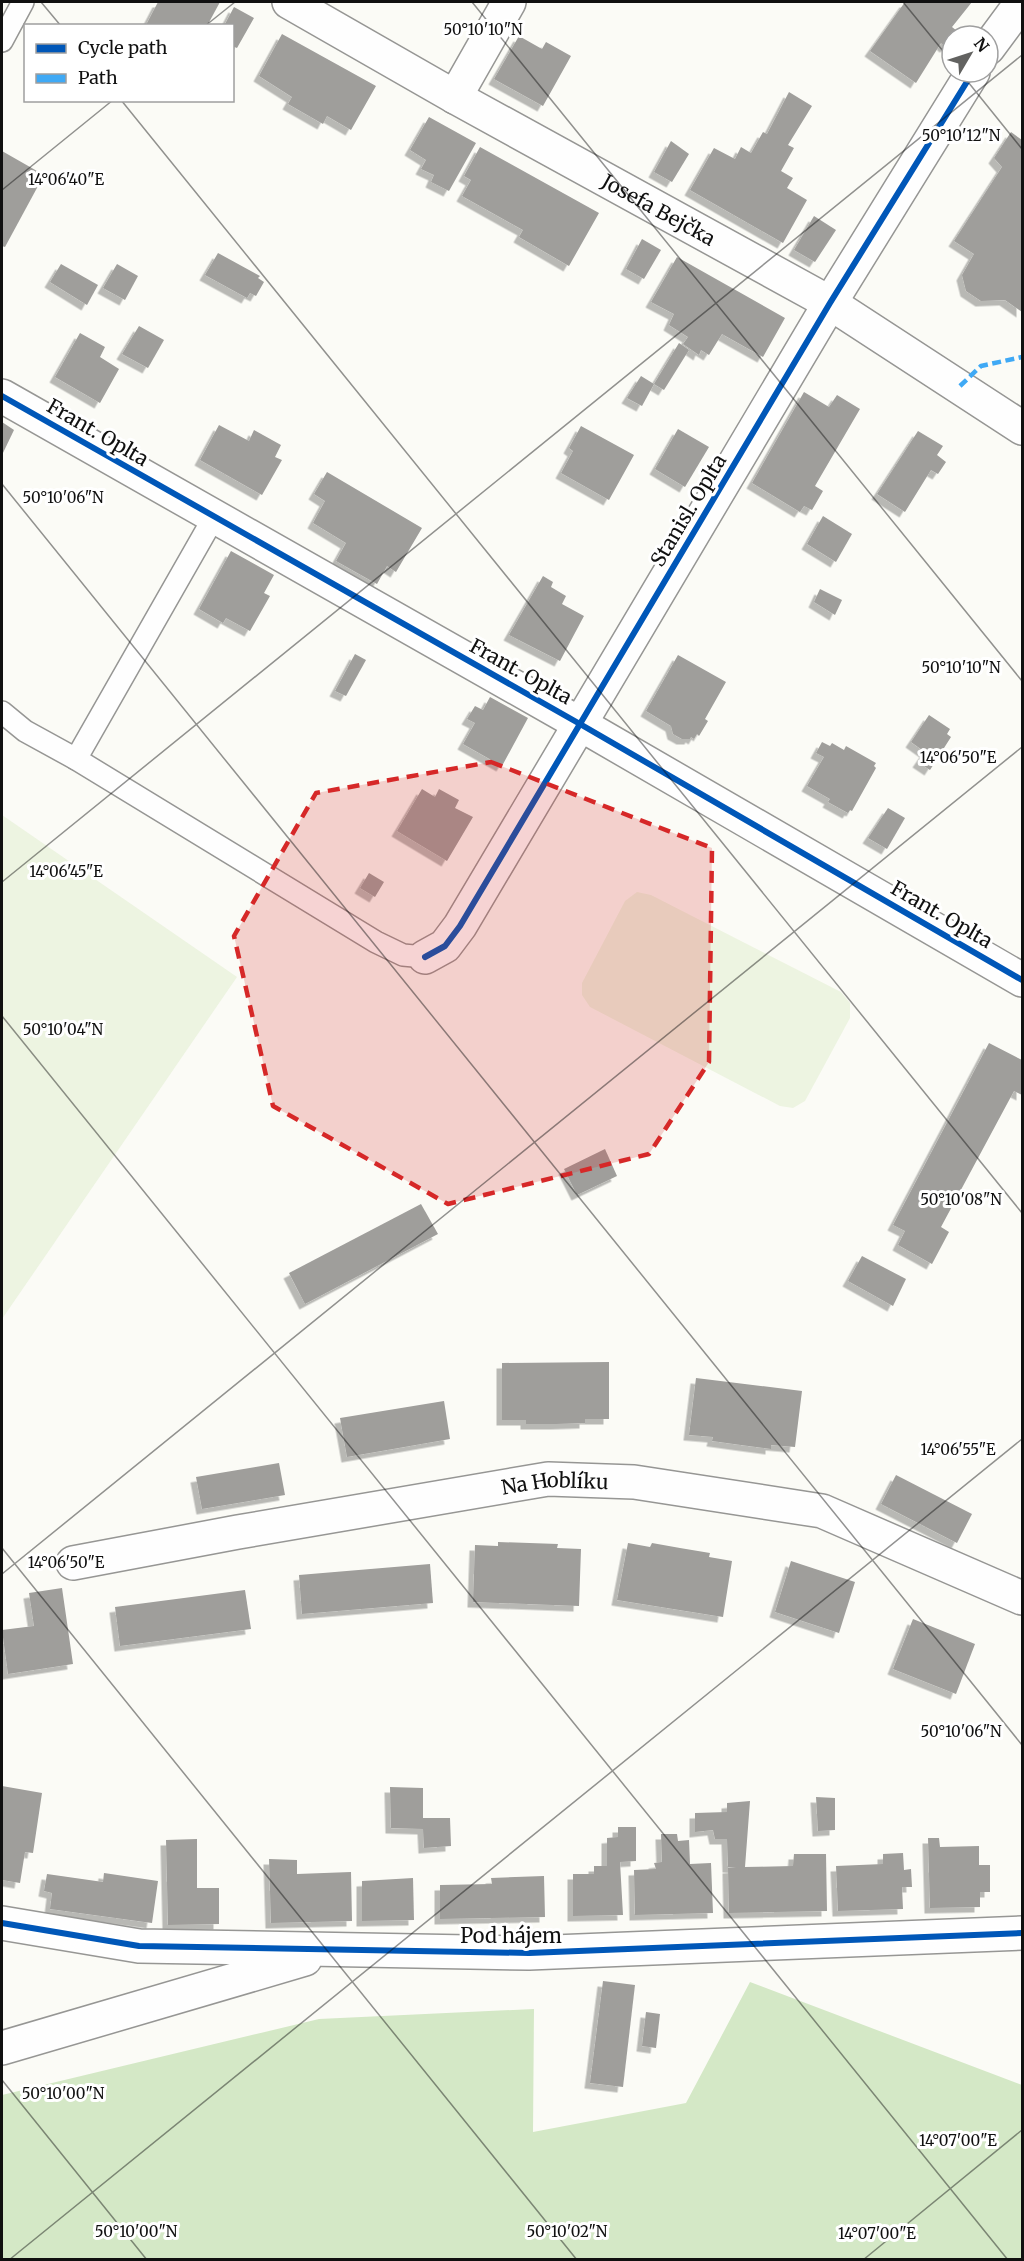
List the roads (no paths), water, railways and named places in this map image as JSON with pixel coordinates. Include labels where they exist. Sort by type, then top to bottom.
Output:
[{"type":"street","name":"Josefa Bejčka","points":[[289,2],[455,97],[830,303],[1023,428]]},
{"type":"street","points":[[455,97],[509,2]]},
{"type":"street","points":[[1000,32],[1022,2]]},
{"type":"street","name":"Stanisl. Oplta","points":[[425,957],[445,946],[460,926],[830,303],[966,84]]},
{"type":"street","name":"Frant. Oplta","points":[[2,396],[580,724],[1023,980]]},
{"type":"street","name":"Na Hoblíku","points":[[73,1563],[548,1479],[634,1482],[822,1511],[1023,1598]]},
{"type":"street","name":"Pod hájem","points":[[2,1923],[140,1946],[529,1953],[1023,1933]]},
{"type":"street","points":[[2,2048],[336,1950]]},
{"type":"lane","points":[[2,41],[23,2]]},
{"type":"lane","points":[[76,759],[214,517]]},
{"type":"lane","points":[[2,712],[25,730],[376,942],[403,956],[425,957]]}]
